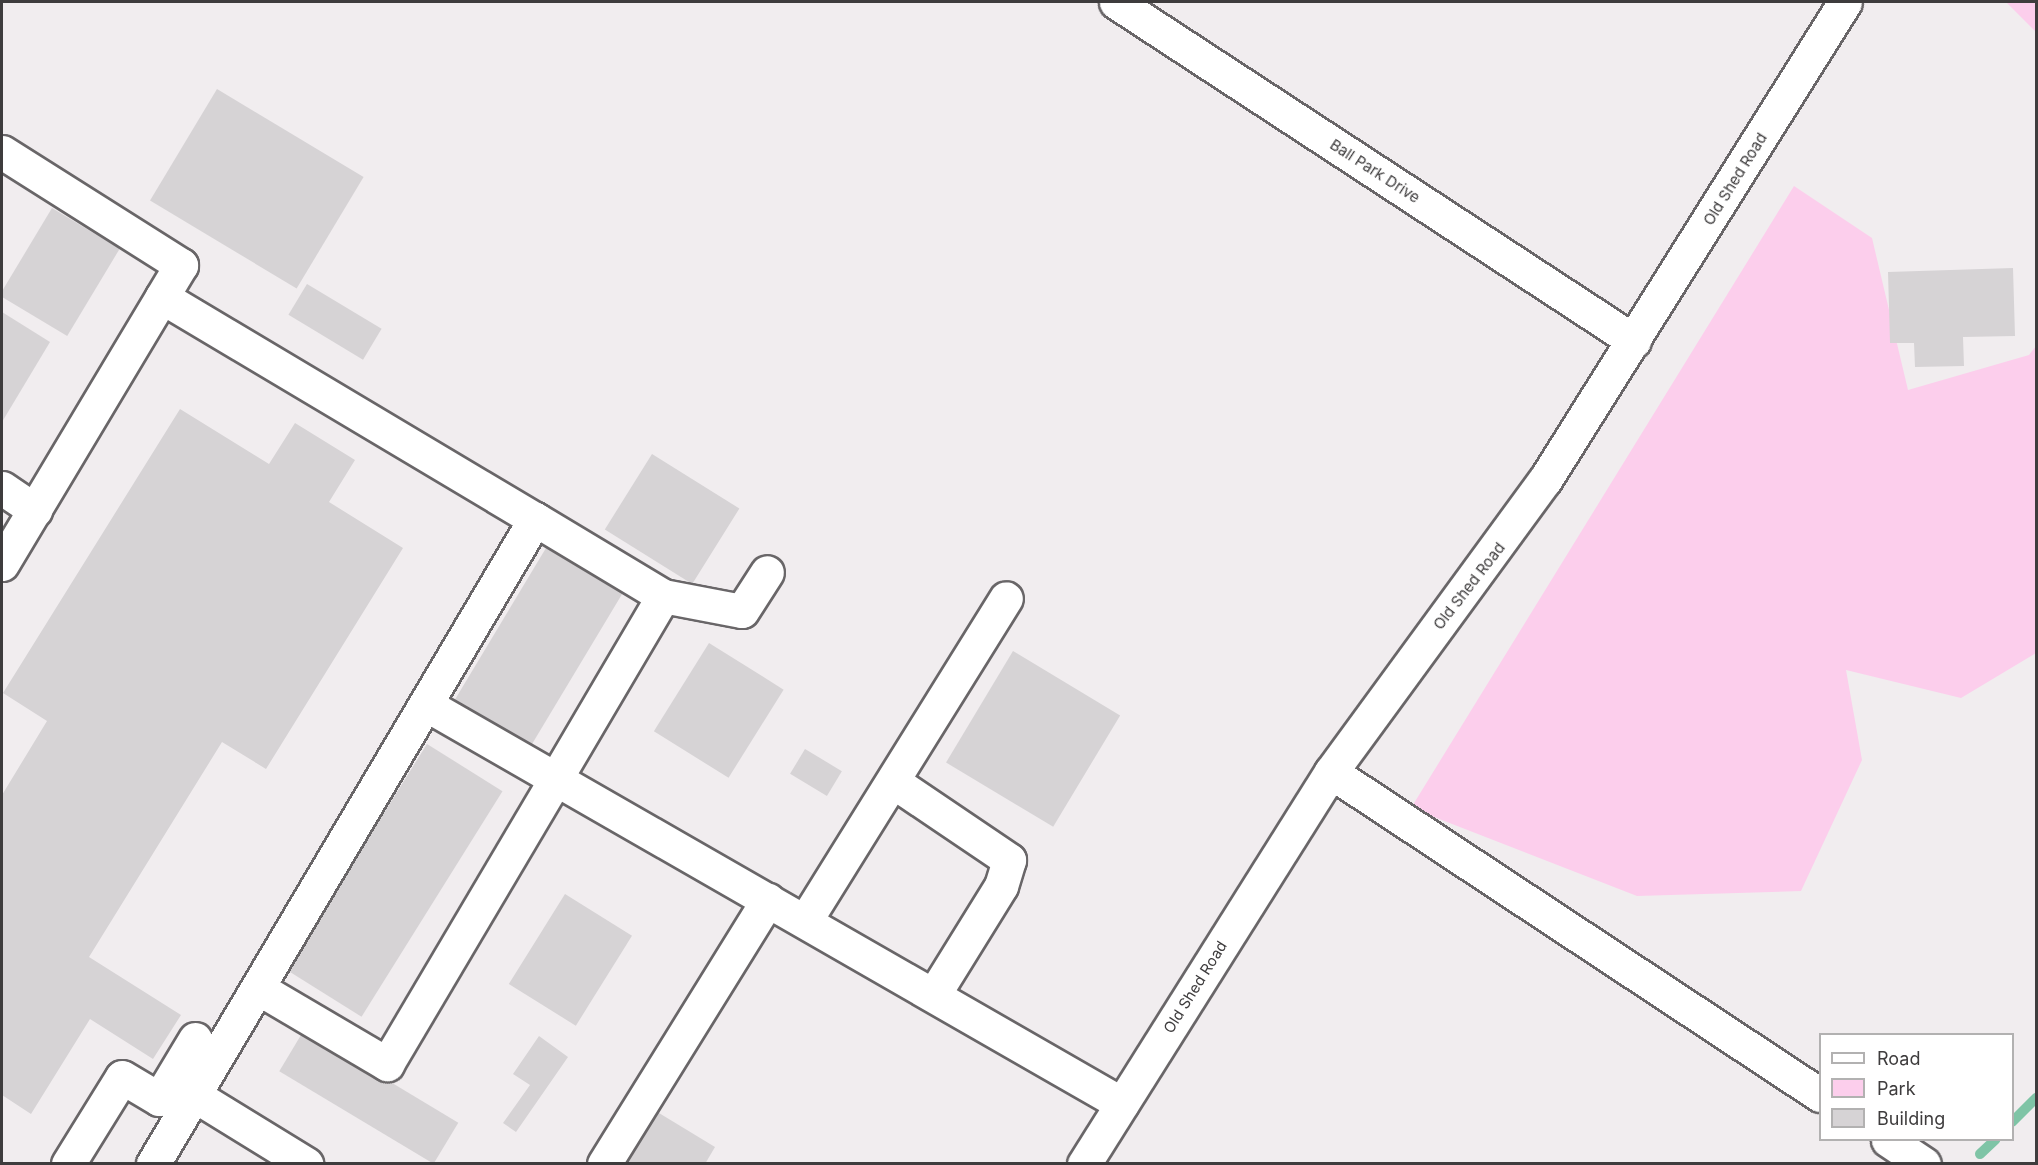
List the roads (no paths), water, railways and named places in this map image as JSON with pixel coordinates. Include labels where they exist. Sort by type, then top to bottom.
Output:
[{"type":"street","name":"Ball Park Drive","points":[[1116,2],[1634,341]]},
{"type":"street","name":"Old Shed Road","points":[[1084,1164],[1331,772],[1502,545],[1634,341],[1845,2]]},
{"type":"street","points":[[2,152],[181,265],[2,564]]},
{"type":"street","points":[[162,297],[663,596],[742,611],[767,572]]},
{"type":"street","points":[[2,488],[36,510]]},
{"type":"street","points":[[153,1164],[427,705],[535,519]]},
{"type":"street","points":[[258,988],[387,1064],[663,596]]},
{"type":"street","points":[[805,921],[894,782],[1006,598]]},
{"type":"street","points":[[427,705],[1122,1104]]},
{"type":"street","points":[[1331,772],[1819,1094]]},
{"type":"street","points":[[894,782],[1010,860],[1001,886],[934,994]]},
{"type":"street","points":[[604,1164],[768,900]]},
{"type":"street","points":[[68,1164],[122,1077],[159,1099],[195,1038]]},
{"type":"street","points":[[194,1095],[306,1164]]},
{"type":"street","points":[[1890,1141],[1924,1164]]},
{"type":"waterway","points":[[2014,1120],[2036,1098]]},
{"type":"waterway","points":[[1980,1154],[1994,1141]]}]
